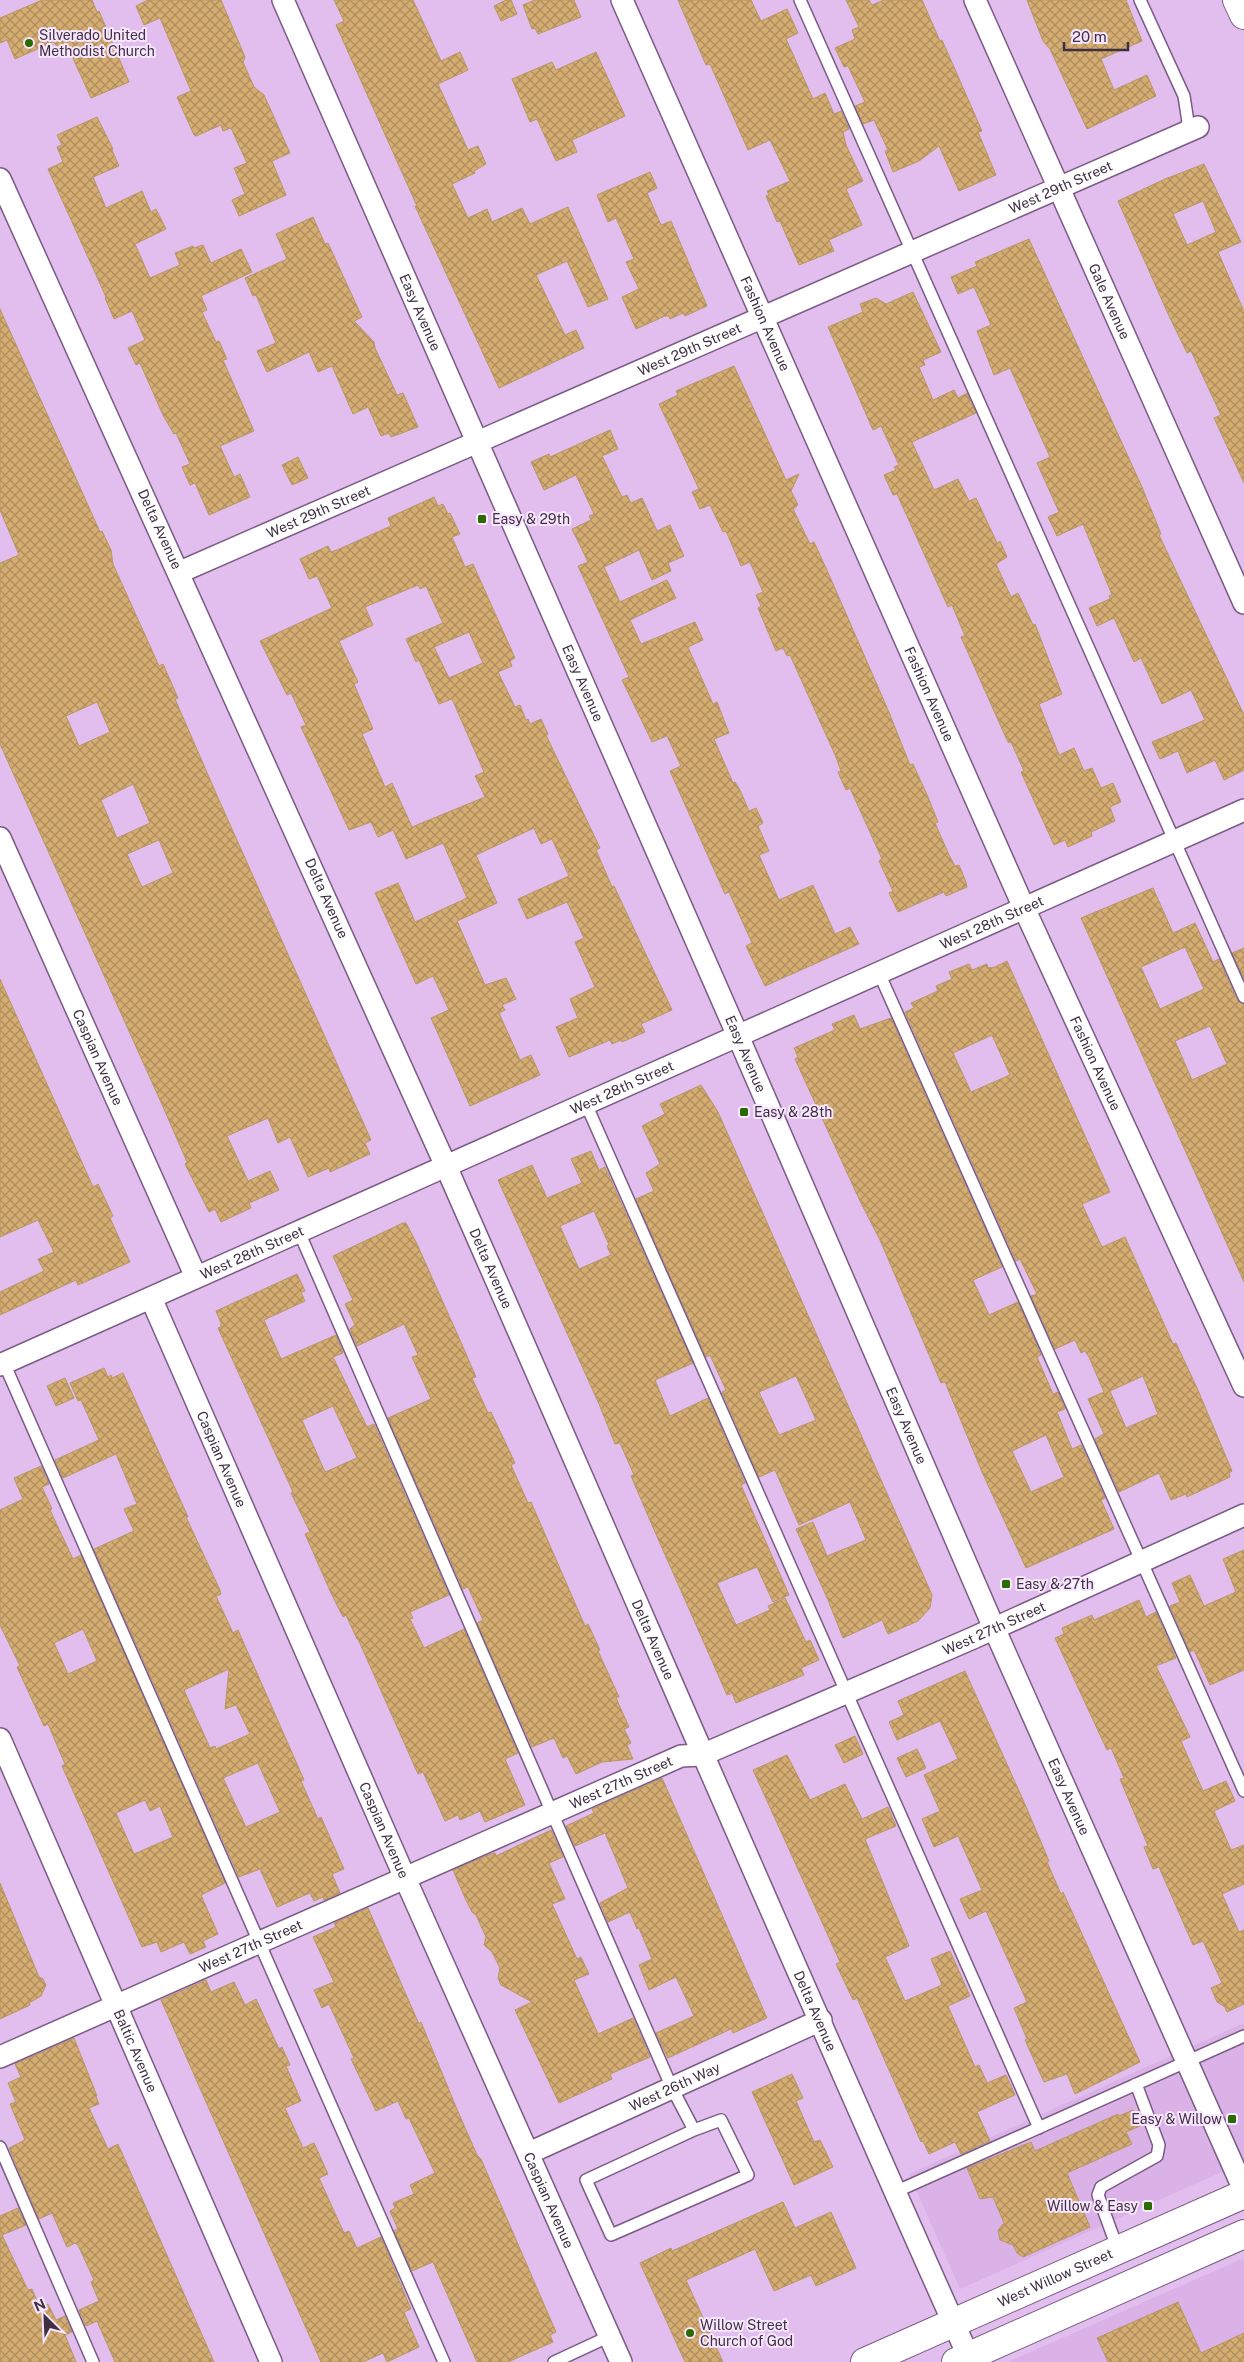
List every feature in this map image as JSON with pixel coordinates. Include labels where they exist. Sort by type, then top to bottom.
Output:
[{"type":"main road","points":[[1237,0],[1244,15]]},
{"type":"main road","name":"West Willow Street","points":[[865,2362],[1244,2194]]},
{"type":"main road","points":[[965,2360],[1244,2234]]},
{"type":"street","name":"Easy Avenue","points":[[283,0],[738,1036],[994,1628],[1244,2190]]},
{"type":"street","name":"Fashion Avenue","points":[[622,0],[1024,908],[1244,1386]]},
{"type":"street","name":"Gale Avenue","points":[[975,0],[1244,603]]},
{"type":"street","name":"West 29th Street","points":[[180,572],[1060,189],[1191,130]]},
{"type":"street","name":"Delta Avenue","points":[[0,179],[180,572],[446,1166],[702,1755],[954,2323],[965,2360]]},
{"type":"street","name":"West 28th Street","points":[[2,1364],[1244,810]]},
{"type":"street","name":"Caspian Avenue","points":[[0,838],[196,1278]]},
{"type":"street","name":"Caspian Avenue","points":[[151,1298],[405,1878],[529,2153],[620,2362]]},
{"type":"street","name":"West 27th Street","points":[[0,2057],[552,1812],[681,1756],[702,1755],[994,1628],[1244,1515]]},
{"type":"street","name":"Baltic Avenue","points":[[0,1739],[271,2362]]},
{"type":"street","name":"West 26th Way","points":[[529,2153],[821,2020]]},
{"type":"lane","points":[[800,0],[1244,997]]},
{"type":"lane","points":[[1140,0],[1184,96],[1191,130]]},
{"type":"lane","points":[[879,973],[1244,1791]]},
{"type":"lane","points":[[586,1104],[1039,2128]]},
{"type":"lane","points":[[299,1232],[672,2088],[694,2130]]},
{"type":"lane","points":[[2,1364],[444,2362]]},
{"type":"lane","points":[[895,2192],[1244,2036]]},
{"type":"lane","points":[[1118,2250],[1098,2195],[1101,2186],[1157,2156],[1159,2145],[1136,2084]]},
{"type":"lane","points":[[720,2120],[748,2175],[611,2235],[586,2180],[694,2130],[720,2120]]},
{"type":"lane","points":[[0,2147],[93,2362]]},
{"type":"lane","points":[[554,2362],[610,2336]]},
{"type":"shaded area","points":[[1244,2023],[1244,2162],[960,2289],[909,2174]]},
{"type":"shaded area","points":[[1244,2258],[1244,2362],[1010,2362],[1010,2361]]},
{"type":"building","points":[[42,0],[92,0],[97,12],[99,11],[129,82],[91,98],[66,43],[58,47],[53,42],[15,59],[7,40],[0,43],[0,18]]},
{"type":"building","points":[[148,0],[221,0],[245,57],[243,62],[254,87],[264,95],[290,153],[272,161],[286,195],[239,216],[232,200],[245,194],[234,168],[247,163],[231,128],[223,131],[221,125],[196,136],[194,135],[177,97],[191,91],[160,18],[144,25],[136,6]]},
{"type":"building","points":[[334,0],[413,0],[441,61],[460,52],[468,70],[438,84],[468,150],[478,146],[486,164],[474,171],[475,173],[452,184],[468,218],[487,209],[492,222],[522,208],[530,224],[568,207],[608,299],[588,307],[567,261],[536,275],[565,335],[576,330],[584,348],[499,388],[415,206],[417,206],[336,25],[344,21]]},
{"type":"building","points":[[506,0],[511,0],[517,14],[501,21],[494,6]]},
{"type":"building","points":[[535,0],[574,0],[581,17],[538,34],[535,28],[532,29],[523,5]]},
{"type":"building","points":[[678,0],[751,0],[761,21],[787,9],[798,33],[786,39],[813,99],[825,93],[834,114],[841,111],[849,129],[843,132],[846,145],[863,181],[846,189],[862,225],[829,240],[834,251],[799,265],[780,221],[777,222],[766,196],[769,195],[767,191],[790,181],[770,140],[748,150],[710,64],[706,65]]},
{"type":"building","points":[[846,0],[869,0],[872,5],[884,0],[922,0],[940,41],[942,40],[982,131],[978,132],[996,175],[959,191],[939,146],[919,161],[893,172],[885,151],[888,150],[874,120],[863,124],[855,106],[865,102],[848,66],[844,67],[835,48],[855,39],[852,30],[859,27]]},
{"type":"building","points":[[1027,0],[1126,0],[1142,41],[1101,59],[1114,90],[1147,75],[1156,96],[1087,129],[1050,49],[1043,41]]},
{"type":"building","points":[[596,52],[625,116],[572,140],[577,152],[556,161],[537,119],[530,122],[512,79],[552,62],[556,70]]},
{"type":"building","points":[[97,117],[119,166],[93,177],[106,208],[142,191],[151,212],[156,209],[166,229],[135,244],[150,278],[180,265],[175,253],[193,246],[194,248],[203,245],[211,263],[241,249],[252,272],[201,296],[207,310],[202,312],[216,342],[219,341],[227,359],[223,360],[254,431],[220,446],[234,477],[240,474],[250,497],[209,515],[195,483],[190,485],[182,467],[190,464],[176,433],[174,434],[163,415],[140,363],[136,365],[128,348],[145,340],[132,311],[114,319],[106,297],[48,169],[63,162],[57,147],[62,145],[57,135]]},
{"type":"building","points":[[1204,164],[1241,242],[1218,252],[1244,311],[1244,483],[1214,418],[1221,415],[1191,351],[1187,353],[1169,316],[1118,201],[1165,179]],"holes":[[[1203,201],[1216,232],[1187,245],[1173,214]]]},
{"type":"building","points":[[650,172],[657,188],[647,193],[661,225],[671,221],[707,306],[685,316],[683,313],[670,319],[669,316],[665,316],[636,329],[622,297],[639,289],[626,262],[634,259],[616,218],[608,222],[597,195]]},
{"type":"building","points":[[313,217],[325,244],[328,243],[362,317],[354,321],[374,342],[397,395],[403,393],[418,427],[391,437],[389,433],[381,436],[368,407],[353,414],[332,366],[318,372],[309,352],[267,372],[257,351],[276,343],[256,295],[253,296],[245,278],[287,259],[276,234]]},
{"type":"building","points":[[1029,239],[1142,487],[1161,534],[1159,535],[1244,715],[1244,770],[1224,780],[1215,760],[1187,773],[1178,751],[1160,759],[1152,742],[1205,720],[1191,690],[1162,704],[1141,658],[1134,662],[1114,618],[1097,626],[1089,608],[1110,599],[1109,596],[1112,595],[1083,524],[1057,536],[1048,517],[1059,512],[1037,463],[1050,457],[1010,368],[994,375],[977,331],[991,325],[974,287],[958,294],[951,277],[977,266],[975,262]]},
{"type":"building","points":[[913,292],[941,352],[923,360],[925,365],[919,367],[933,400],[954,390],[958,398],[967,393],[976,413],[912,442],[934,490],[958,479],[969,501],[976,498],[997,543],[1000,541],[1007,557],[996,564],[1011,597],[1018,593],[1033,625],[1035,624],[1062,694],[1039,704],[1059,755],[1074,748],[1084,771],[1092,768],[1101,788],[1113,783],[1121,802],[1110,807],[1115,821],[1091,832],[1092,836],[1068,847],[1065,840],[1054,845],[1021,772],[1024,771],[1011,742],[1009,743],[1007,740],[961,637],[965,636],[952,605],[948,607],[897,494],[893,495],[884,475],[896,470],[894,467],[899,465],[881,426],[873,430],[828,327],[863,312],[860,304],[876,298],[886,304]]},
{"type":"building","points":[[0,309],[100,532],[102,531],[111,550],[113,564],[159,666],[163,664],[178,698],[175,699],[215,791],[371,1140],[365,1143],[370,1154],[330,1172],[329,1168],[308,1177],[290,1137],[278,1143],[268,1118],[227,1136],[248,1181],[270,1171],[279,1190],[249,1203],[251,1208],[221,1222],[215,1209],[209,1212],[185,1164],[187,1162],[164,1109],[0,744],[0,563],[19,555],[0,510]],"holes":[[[97,702],[110,732],[79,746],[66,716]],[[133,784],[150,823],[117,838],[101,800]],[[159,840],[173,873],[142,887],[127,854]]]},
{"type":"building","points":[[734,366],[786,480],[799,474],[791,491],[798,505],[793,509],[810,544],[814,542],[888,710],[910,765],[913,764],[928,797],[938,822],[935,823],[949,855],[955,866],[959,865],[966,882],[967,887],[946,896],[944,892],[898,912],[889,893],[893,891],[879,861],[882,859],[850,788],[846,790],[838,772],[841,771],[836,757],[790,655],[787,656],[783,648],[776,651],[758,608],[761,606],[756,595],[763,592],[750,562],[741,566],[726,531],[723,532],[710,505],[700,509],[692,492],[699,489],[659,404],[678,395],[676,391]]},
{"type":"building","points":[[610,430],[618,449],[602,456],[622,497],[627,495],[631,503],[642,498],[657,531],[670,525],[684,556],[668,563],[671,571],[652,580],[639,550],[604,567],[620,602],[667,580],[676,598],[630,620],[641,644],[695,622],[703,640],[688,647],[713,704],[717,702],[729,733],[714,739],[733,783],[735,782],[740,790],[749,811],[756,808],[763,823],[758,826],[769,851],[759,855],[779,900],[813,885],[835,934],[850,927],[859,944],[765,986],[746,946],[752,943],[729,892],[725,894],[670,771],[681,766],[667,736],[652,742],[622,680],[629,677],[578,566],[588,562],[572,529],[591,520],[589,516],[594,514],[576,475],[544,490],[531,462],[549,454],[550,457]]},
{"type":"building","points":[[298,457],[308,478],[292,485],[282,465]]},
{"type":"building","points":[[434,497],[438,506],[443,504],[448,514],[450,513],[460,534],[452,537],[465,567],[473,564],[515,658],[510,661],[512,666],[498,672],[515,707],[520,705],[526,720],[528,719],[530,724],[541,719],[548,734],[546,735],[600,848],[596,850],[612,887],[614,886],[672,1010],[641,1024],[645,1032],[622,1042],[621,1040],[612,1044],[610,1040],[569,1057],[556,1027],[578,1018],[570,999],[595,987],[575,942],[584,938],[567,902],[527,919],[518,899],[569,876],[552,839],[541,844],[534,828],[476,855],[497,903],[457,921],[485,985],[506,978],[516,999],[502,1005],[505,1010],[499,1013],[520,1060],[531,1055],[540,1075],[470,1106],[431,1018],[449,1010],[433,976],[416,984],[375,893],[398,883],[415,922],[467,898],[443,843],[406,859],[393,830],[378,837],[371,822],[349,830],[301,727],[306,725],[291,693],[287,695],[260,641],[332,608],[317,576],[309,579],[300,559],[328,546],[331,552],[337,550],[391,526],[388,518]],"holes":[[[418,585],[420,589],[426,586],[443,623],[406,639],[416,662],[419,660],[439,704],[452,699],[484,772],[475,776],[485,797],[412,827],[392,783],[385,787],[362,734],[373,729],[354,684],[358,682],[339,641],[373,625],[365,607]],[[469,632],[483,663],[449,678],[434,647]]]},
{"type":"building","points":[[1153,888],[1173,933],[1195,923],[1213,962],[1219,959],[1237,1000],[1244,1004],[1244,1282],[1081,918]],"holes":[[[1185,947],[1204,989],[1160,1009],[1141,967]],[[1210,1026],[1227,1064],[1192,1080],[1175,1041]]]},
{"type":"building","points":[[1244,948],[1244,979],[1232,953]]},
{"type":"building","points":[[1007,961],[1110,1192],[1082,1204],[1102,1247],[1125,1237],[1173,1344],[1176,1343],[1197,1388],[1232,1471],[1229,1473],[1230,1477],[1187,1497],[1186,1494],[1171,1500],[1159,1473],[1119,1492],[1095,1439],[1104,1434],[1088,1399],[1104,1392],[1089,1357],[1085,1351],[1081,1353],[1075,1340],[1055,1349],[1031,1296],[1037,1294],[1020,1259],[1016,1261],[905,1012],[914,1008],[911,1003],[938,991],[936,986],[952,979],[949,972],[969,964],[972,970],[987,964],[988,968]],"holes":[[[992,1035],[1010,1075],[971,1092],[953,1053]],[[1143,1376],[1158,1414],[1126,1428],[1110,1391]]]},
{"type":"building","points":[[0,979],[93,1187],[98,1184],[113,1216],[110,1218],[130,1262],[78,1285],[76,1280],[0,1315],[0,1292],[44,1271],[38,1259],[54,1252],[38,1220],[0,1237]]},
{"type":"building","points":[[854,1015],[860,1029],[891,1018],[1002,1267],[973,1280],[989,1315],[1018,1302],[1041,1355],[1037,1357],[1053,1394],[1058,1392],[1065,1409],[1057,1412],[1072,1449],[1081,1445],[1105,1498],[1101,1500],[1114,1529],[1026,1568],[982,1472],[945,1382],[941,1383],[880,1240],[860,1201],[795,1059],[798,1057],[794,1048],[835,1030],[832,1024]],"holes":[[[1046,1435],[1064,1477],[1031,1492],[1012,1451]]]},
{"type":"building","points":[[701,1085],[718,1112],[932,1595],[930,1608],[918,1621],[888,1634],[882,1620],[843,1638],[796,1529],[813,1522],[827,1556],[866,1540],[850,1502],[799,1525],[775,1470],[759,1477],[722,1392],[726,1390],[710,1355],[706,1357],[636,1199],[654,1191],[646,1173],[660,1164],[642,1126],[665,1114],[660,1104]],"holes":[[[796,1376],[816,1420],[779,1435],[759,1392]]]},
{"type":"building","points":[[591,1151],[599,1170],[605,1167],[693,1363],[655,1380],[670,1416],[708,1398],[745,1483],[741,1485],[789,1595],[773,1602],[757,1567],[717,1583],[736,1625],[770,1610],[768,1606],[785,1598],[806,1642],[810,1640],[819,1660],[801,1668],[804,1675],[736,1703],[732,1693],[727,1695],[631,1476],[634,1475],[620,1443],[615,1444],[599,1404],[498,1180],[532,1165],[547,1198],[582,1183],[571,1159]],"holes":[[[594,1211],[609,1245],[607,1246],[611,1255],[579,1269],[560,1226]]]},
{"type":"building","points":[[406,1223],[417,1244],[476,1377],[472,1378],[488,1413],[491,1412],[515,1463],[511,1465],[528,1503],[531,1502],[585,1626],[588,1624],[600,1650],[598,1651],[619,1697],[616,1698],[629,1727],[624,1729],[631,1743],[627,1745],[633,1759],[602,1762],[576,1774],[567,1756],[563,1758],[554,1738],[532,1747],[477,1623],[483,1620],[468,1587],[463,1589],[388,1418],[431,1399],[412,1357],[418,1355],[404,1324],[357,1346],[350,1329],[355,1325],[345,1304],[353,1300],[333,1256]]},
{"type":"building","points":[[297,1274],[305,1291],[301,1292],[305,1301],[264,1320],[281,1359],[336,1335],[343,1353],[333,1357],[367,1427],[374,1424],[449,1595],[410,1612],[413,1618],[410,1619],[424,1648],[464,1629],[518,1753],[505,1759],[525,1805],[485,1822],[480,1811],[460,1820],[458,1815],[445,1821],[423,1772],[418,1774],[346,1615],[343,1617],[331,1593],[305,1534],[310,1532],[291,1493],[293,1492],[218,1328],[221,1327],[221,1323],[216,1311]],"holes":[[[333,1406],[357,1458],[325,1472],[302,1420]]]},
{"type":"building","points":[[104,1368],[108,1377],[111,1375],[112,1378],[123,1373],[220,1590],[221,1594],[216,1596],[233,1633],[238,1630],[304,1780],[301,1781],[318,1819],[321,1817],[344,1869],[332,1874],[340,1893],[324,1900],[323,1897],[314,1901],[310,1893],[277,1907],[260,1869],[239,1877],[94,1549],[134,1531],[124,1509],[137,1504],[116,1454],[63,1478],[55,1460],[99,1440],[81,1400],[78,1401],[70,1383]],"holes":[[[229,1669],[225,1709],[236,1705],[250,1734],[216,1749],[215,1746],[210,1748],[184,1690]],[[258,1763],[280,1812],[246,1827],[223,1778]]]},
{"type":"building","points":[[65,1378],[74,1398],[56,1406],[47,1386]]},
{"type":"building","points":[[41,1466],[49,1484],[42,1487],[52,1509],[50,1510],[73,1559],[81,1555],[225,1883],[201,1895],[218,1934],[203,1941],[206,1947],[190,1954],[184,1942],[161,1952],[157,1942],[142,1947],[62,1766],[65,1764],[48,1724],[44,1726],[17,1667],[20,1666],[0,1625],[0,1510],[23,1499],[14,1478]],"holes":[[[83,1629],[97,1661],[68,1674],[54,1643]],[[145,1800],[150,1811],[160,1806],[173,1837],[134,1854],[116,1813]]]},
{"type":"building","points":[[1244,1550],[1244,1670],[1210,1685],[1194,1650],[1190,1652],[1170,1606],[1180,1602],[1172,1583],[1190,1575],[1204,1606],[1236,1592],[1223,1559]]},
{"type":"building","points":[[1139,1600],[1146,1617],[1156,1612],[1176,1658],[1156,1666],[1190,1737],[1181,1741],[1203,1791],[1226,1781],[1235,1801],[1214,1811],[1231,1850],[1244,1845],[1244,1884],[1222,1894],[1239,1932],[1244,1930],[1244,2004],[1227,2012],[1225,2007],[1217,2002],[1211,1988],[1222,1983],[1203,1941],[1193,1945],[1159,1867],[1153,1869],[1144,1847],[1148,1846],[1120,1779],[1124,1778],[1111,1748],[1107,1750],[1055,1638],[1064,1634],[1062,1628],[1092,1615],[1094,1620]]},
{"type":"building","points":[[965,1671],[1024,1802],[1061,1894],[1063,1892],[1140,2062],[1075,2094],[1067,2074],[1044,2082],[1025,2040],[1027,2039],[1014,2008],[1027,2002],[986,1911],[969,1919],[960,1899],[982,1890],[958,1836],[934,1847],[922,1819],[940,1811],[924,1775],[958,1759],[940,1721],[897,1740],[889,1722],[904,1715],[898,1701]]},
{"type":"building","points":[[855,1736],[863,1754],[844,1763],[835,1745]]},
{"type":"building","points":[[917,1749],[926,1768],[906,1777],[897,1758]]},
{"type":"building","points":[[787,1755],[810,1800],[845,1784],[862,1819],[888,1807],[896,1826],[865,1839],[909,1946],[885,1957],[905,2001],[942,1985],[931,1959],[950,1951],[970,1996],[948,2006],[975,2067],[979,2065],[987,2083],[1006,2075],[1015,2095],[977,2112],[990,2141],[961,2154],[955,2142],[929,2154],[923,2141],[921,2142],[857,1998],[853,2000],[836,1964],[840,1962],[753,1770]]},
{"type":"building","points":[[662,1778],[767,2018],[733,2033],[731,2029],[668,2058],[656,2033],[694,2016],[676,1977],[649,1990],[639,1965],[652,1959],[630,1912],[608,1922],[600,1903],[628,1888],[605,1833],[575,1846],[566,1826],[594,1813],[592,1809]]},
{"type":"building","points":[[551,1830],[563,1857],[549,1863],[565,1899],[552,1904],[577,1959],[581,1957],[589,1974],[574,1980],[598,2034],[633,2018],[650,2057],[610,2074],[612,2079],[559,2103],[515,2010],[532,2002],[501,1985],[498,1978],[500,1968],[492,1952],[484,1945],[486,1937],[476,1915],[472,1912],[465,1898],[453,1870],[495,1853],[496,1856]]},
{"type":"building","points":[[0,1883],[39,1977],[43,1979],[46,1985],[41,1996],[29,2003],[30,2005],[0,2019]]},
{"type":"building","points":[[368,1908],[419,2024],[421,2022],[456,2107],[477,2155],[481,2159],[556,2332],[550,2335],[553,2342],[508,2362],[477,2362],[433,2262],[412,2271],[394,2231],[398,2229],[390,2211],[395,2208],[393,2203],[414,2194],[410,2185],[435,2173],[409,2118],[406,2119],[398,2101],[376,2111],[351,2059],[354,2058],[329,2004],[322,2008],[314,1990],[334,1982],[313,1937],[336,1927],[334,1923]]},
{"type":"building","points":[[206,1980],[211,1992],[234,1982],[245,2005],[256,1999],[279,2049],[282,2047],[290,2065],[286,2066],[301,2101],[285,2108],[303,2148],[314,2143],[328,2174],[319,2178],[344,2233],[349,2231],[357,2248],[381,2237],[411,2309],[404,2312],[419,2347],[387,2362],[383,2353],[363,2362],[321,2362],[161,2000]]},
{"type":"building","points":[[74,2038],[99,2104],[89,2108],[108,2149],[118,2144],[214,2362],[115,2362],[97,2321],[86,2326],[79,2310],[99,2301],[91,2282],[94,2280],[78,2245],[75,2243],[67,2247],[52,2213],[39,2219],[9,2148],[25,2140],[10,2104],[16,2102],[8,2083],[21,2077],[15,2064]]},
{"type":"building","points":[[792,2074],[803,2098],[796,2101],[814,2142],[820,2140],[833,2167],[794,2185],[752,2092]]},
{"type":"building","points":[[1133,2110],[1140,2126],[1126,2132],[1132,2144],[1067,2173],[1090,2227],[1023,2257],[1017,2253],[1013,2245],[1000,2240],[998,2230],[1004,2223],[993,2197],[980,2199],[967,2168],[1031,2142],[1035,2151],[1118,2114],[1119,2116]]},
{"type":"building","points":[[783,2202],[795,2228],[831,2212],[856,2268],[816,2286],[811,2275],[774,2291],[755,2249],[686,2280],[723,2362],[685,2362],[640,2263],[671,2248],[672,2251]]},
{"type":"building","points":[[18,2208],[26,2225],[2,2235],[28,2290],[32,2289],[40,2308],[48,2304],[56,2320],[65,2316],[72,2332],[65,2335],[76,2362],[0,2362],[0,2216]]},
{"type":"building","points":[[1178,2302],[1201,2353],[1244,2333],[1244,2362],[1108,2362],[1097,2338]]},
{"type":"place","name":"Silverado United Methodist Church","points":[[29,43]]},
{"type":"place","name":"Easy & 29th","points":[[482,519]]},
{"type":"place","name":"Easy & 28th","points":[[744,1112]]},
{"type":"place","name":"Easy & 27th","points":[[1006,1584]]},
{"type":"place","name":"Easy & Willow","points":[[1232,2119]]},
{"type":"place","name":"Willow & Easy","points":[[1148,2206]]},
{"type":"place","name":"Willow Street Church of God","points":[[690,2333]]}]
